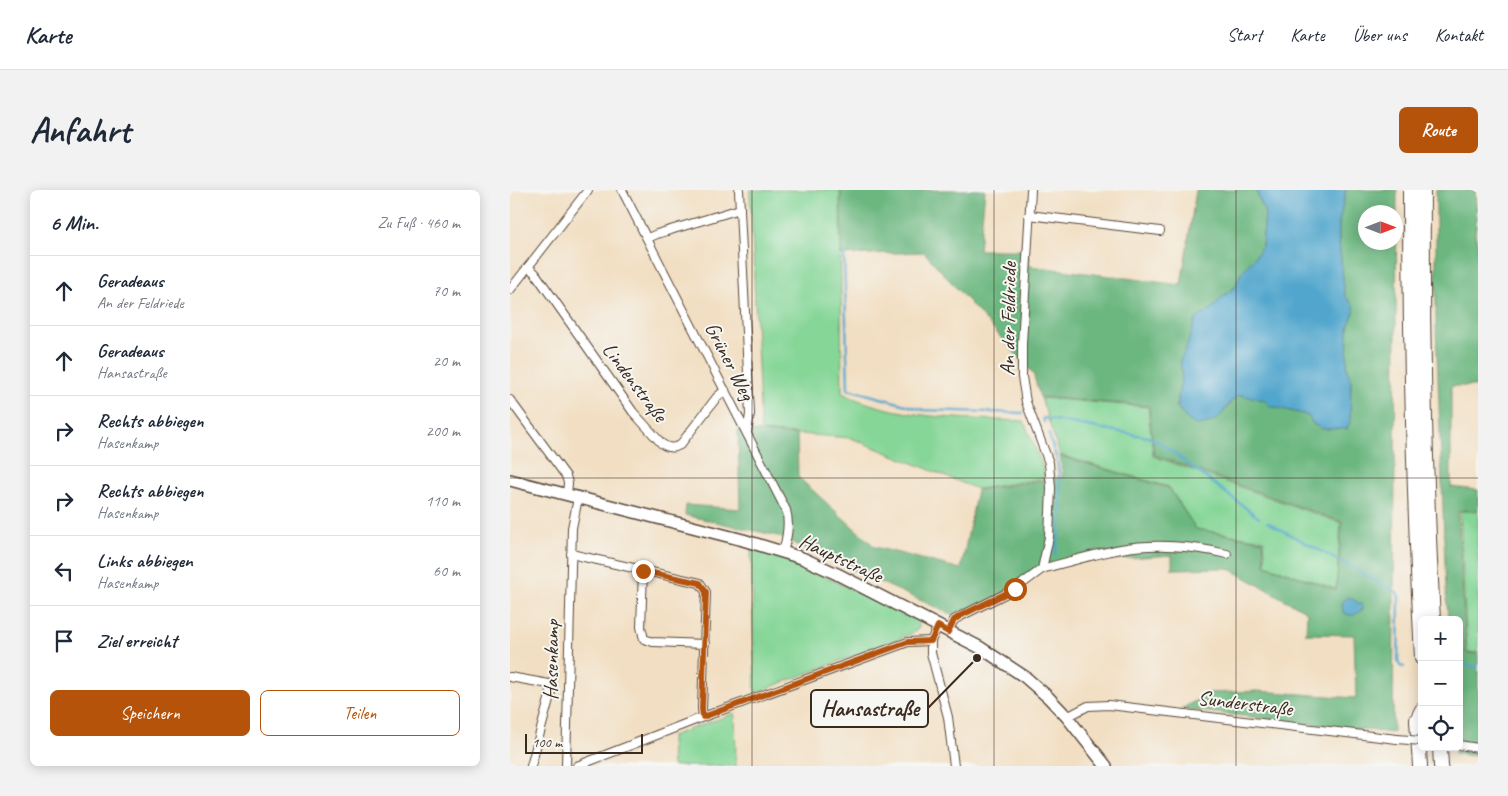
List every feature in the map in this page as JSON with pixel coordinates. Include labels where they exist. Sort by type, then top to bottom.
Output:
[{"type":"highway","points":[[1410,190],[1411,397],[1420,616]]},
{"type":"highway","points":[[1423,190],[1424,394],[1433,616]]},
{"type":"highway","points":[[1418,718],[1418,735]]},
{"type":"highway","points":[[1419,751],[1420,766]]},
{"type":"highway","points":[[1427,751],[1428,766]]},
{"type":"highway","points":[[1440,751],[1441,766]]},
{"type":"street","points":[[510,290],[588,190]]},
{"type":"street","name":"Grüner Weg","points":[[622,190],[788,516],[788,536],[783,552]]},
{"type":"street","points":[[739,190],[750,414],[747,433]]},
{"type":"street","name":"An der Feldriede","points":[[1031,190],[1022,344],[1022,377],[1026,402],[1049,463],[1051,488],[1049,537],[1042,568]]},
{"type":"street","points":[[648,238],[740,209]]},
{"type":"street","points":[[1029,216],[1160,231]]},
{"type":"street","name":"Lindenstraße","points":[[528,267],[535,274],[633,412],[662,444],[668,448],[675,448],[680,445],[717,397],[725,390]]},
{"type":"street","points":[[510,400],[566,476],[572,496]]},
{"type":"street","name":"Hauptstraße","points":[[510,480],[783,552],[802,558],[837,574],[981,648],[1025,677],[1067,717],[1106,766]]},
{"type":"street","name":"Hasenkamp","points":[[566,766],[572,496]]},
{"type":"street","points":[[577,766],[703,717],[908,642],[931,641],[960,616],[1015,589],[1042,568],[1121,549],[1161,546],[1208,549],[1227,554]]},
{"type":"street","points":[[571,554],[700,583],[706,592],[703,717]]},
{"type":"street","points":[[643,571],[641,627],[644,639],[653,642],[705,644]]},
{"type":"street","points":[[931,641],[931,652],[948,717],[954,766]]},
{"type":"street","points":[[510,677],[549,684],[551,692],[531,766]]},
{"type":"street","name":"Sunderstraße","points":[[1067,717],[1088,706],[1109,705],[1418,742]]},
{"type":"street","points":[[1463,746],[1478,748]]},
{"type":"green space","points":[[750,190],[840,190],[842,393],[863,402],[908,413],[955,418],[1024,421],[1042,465],[1045,478],[977,489],[851,438],[761,431]]},
{"type":"green space","points":[[841,190],[985,190],[979,250],[1027,250],[1030,266],[1181,285],[1196,190],[1256,190],[1265,214],[1262,246],[1241,273],[1236,286],[1221,298],[1213,308],[1196,319],[1180,361],[1182,374],[1179,404],[1176,406],[1188,420],[1196,425],[1227,409],[1233,398],[1240,395],[1264,400],[1270,406],[1303,414],[1309,417],[1313,424],[1322,428],[1347,428],[1350,421],[1351,380],[1347,369],[1348,327],[1354,312],[1345,296],[1339,242],[1339,222],[1346,190],[1397,190],[1397,205],[1358,205],[1358,250],[1397,250],[1393,733],[1181,709],[1209,693],[1258,691],[1356,698],[1354,635],[1306,634],[1307,612],[1228,568],[1172,569],[1172,555],[1046,564],[964,620],[778,536],[685,515],[686,505],[740,509],[738,430],[797,435],[798,477],[875,547],[961,569],[977,490],[1063,477],[1060,456],[1169,488],[1196,529],[1263,541],[1265,565],[1336,590],[1342,522],[1154,455],[1149,406],[1040,397],[1033,373],[924,252],[841,255]]},
{"type":"green space","points":[[1436,190],[1478,190],[1475,194],[1477,218],[1475,234],[1478,246],[1478,386],[1451,386],[1451,487],[1478,490],[1478,510],[1458,511],[1466,653],[1478,654],[1478,756],[1455,754],[1455,751],[1463,751],[1463,616],[1448,616],[1436,326]]},
{"type":"green space","points":[[1041,398],[1148,407],[1153,456],[1341,523],[1336,589],[1266,565],[1264,540],[1196,529],[1169,487],[1060,455]]},
{"type":"green space","points":[[1460,511],[1478,511],[1478,653],[1467,652]]},
{"type":"green space","points":[[751,549],[778,554],[919,621],[919,628],[909,635],[755,693]]},
{"type":"green space","points":[[735,713],[736,766],[672,766],[671,736]]},
{"type":"water","points":[[1256,190],[1346,190],[1339,222],[1339,242],[1345,296],[1354,306],[1354,312],[1348,327],[1347,369],[1351,380],[1350,421],[1347,429],[1322,429],[1313,424],[1309,417],[1303,414],[1270,406],[1264,400],[1240,395],[1233,399],[1223,413],[1214,421],[1196,425],[1188,420],[1176,405],[1179,404],[1182,374],[1180,361],[1196,319],[1213,308],[1221,298],[1236,286],[1241,273],[1262,246],[1265,214]]},
{"type":"water","points":[[1349,597],[1362,605],[1363,609],[1355,615],[1343,612],[1342,605],[1344,600]]},
{"type":"waterway","points":[[844,255],[848,389],[924,410],[1023,413]]},
{"type":"waterway","points":[[1044,422],[1043,418],[1148,437],[1159,442],[1259,518]]},
{"type":"waterway","points":[[1049,434],[1057,461],[1061,496],[1059,532],[1055,555]]},
{"type":"waterway","points":[[1267,522],[1397,592],[1399,597],[1398,660],[1400,666],[1404,667]]},
{"type":"waterway","points":[[1467,665],[1478,667]]},
{"type":"place","name":"Hansastraße","points":[[977,658]]},
{"type":"route","points":[[643,571],[700,583],[706,592],[703,717],[908,642],[931,641],[938,626],[948,632],[954,620],[960,616],[1015,589]]}]
